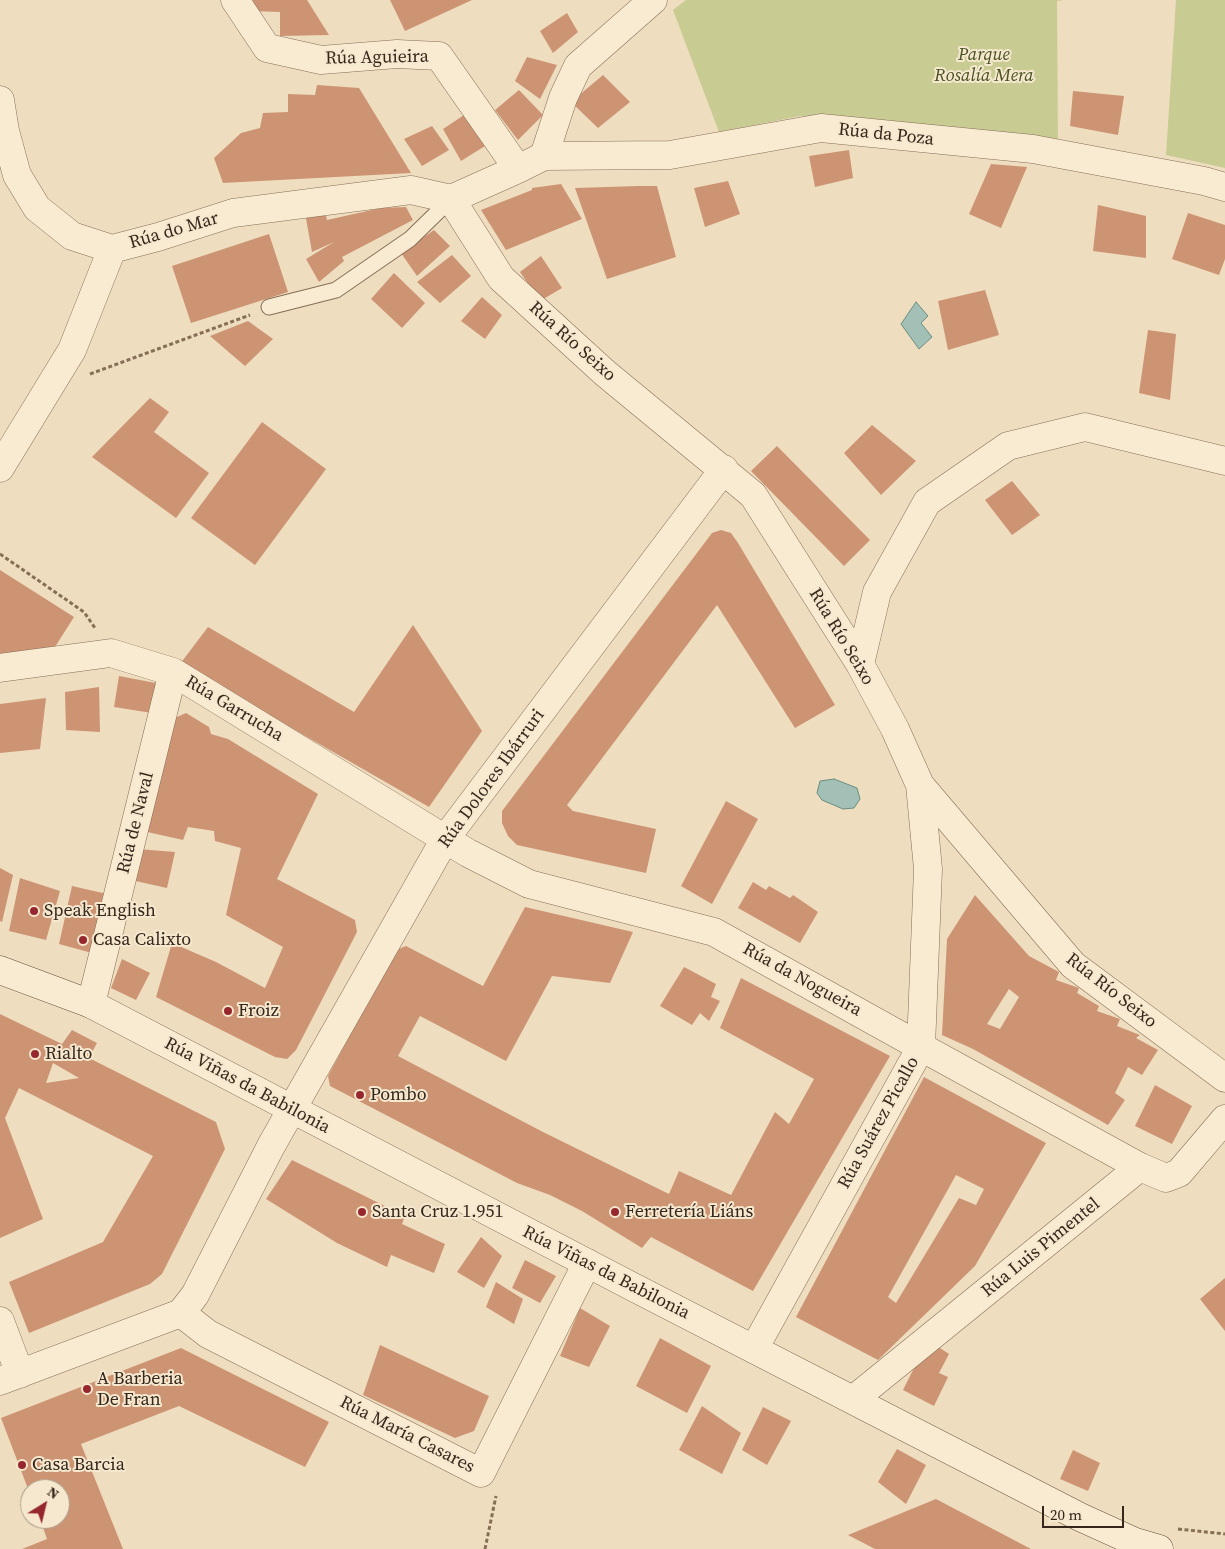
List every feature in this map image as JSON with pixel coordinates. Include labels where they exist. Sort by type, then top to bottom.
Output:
[{"type":"street","name":"Rúa Aguieira","points":[[235,0],[267,48],[321,60],[397,54],[438,56],[518,169]]},
{"type":"street","points":[[452,199],[544,156],[563,98],[578,66],[638,5]]},
{"type":"street","points":[[0,100],[5,131],[17,174],[37,208],[72,236],[112,249]]},
{"type":"street","name":"Rúa da Poza","points":[[544,156],[670,154],[821,128],[1033,149],[1204,181],[1225,187]]},
{"type":"street","name":"Rúa do Mar","points":[[0,468],[72,350],[112,249],[158,238],[233,213],[411,190],[452,199]]},
{"type":"street","name":"Rúa Río Seixo","points":[[452,199],[500,278],[605,372],[724,468],[753,495],[860,664],[895,729],[920,785],[1073,965],[1225,1078]]},
{"type":"street","points":[[860,664],[878,592],[927,502],[1008,446],[1085,427],[1225,461]]},
{"type":"street","name":"Rúa Dolores Ibárruri","points":[[181,1314],[195,1295],[292,1110],[445,839],[724,468]]},
{"type":"street","name":"Rúa Garrucha","points":[[0,668],[111,652],[173,672],[445,839]]},
{"type":"street","name":"Rúa de Naval","points":[[91,1004],[173,672]]},
{"type":"street","name":"Rúa Suárez Picallo","points":[[754,1349],[921,1047],[928,868],[920,785]]},
{"type":"street","name":"Rúa da Nogueira","points":[[445,839],[529,884],[714,932],[1140,1166]]},
{"type":"street","name":"Rúa Viñas da Babilonia","points":[[0,970],[91,1004],[292,1110],[1080,1517],[1134,1542],[1159,1549]]},
{"type":"street","points":[[1140,1166],[1166,1178],[1179,1173],[1225,1119]]},
{"type":"street","name":"Rúa Luis Pimentel","points":[[854,1399],[1140,1166]]},
{"type":"street","name":"Rúa María Casares","points":[[181,1314],[208,1334],[481,1473],[587,1263]]},
{"type":"street","points":[[0,1321],[10,1378],[181,1314]]},
{"type":"lane","points":[[270,307],[336,290],[410,239],[452,199]]},
{"type":"path","points":[[48,390],[270,307]]},
{"type":"path","points":[[0,554],[84,612],[111,652]]},
{"type":"path","points":[[481,1473],[498,1488],[485,1549]]},
{"type":"green space","name":"Parque Rosalía Mera","points":[[686,0],[1064,0],[1057,1],[1058,139],[800,116],[719,132],[673,10]]},
{"type":"green space","points":[[1176,0],[1225,0],[1225,168],[1166,155]]},
{"type":"water","points":[[916,302],[928,316],[921,323],[932,337],[919,349],[901,324]]},
{"type":"water","points":[[834,779],[857,788],[860,799],[854,808],[843,809],[822,800],[817,793],[820,781]]},
{"type":"building","points":[[253,0],[307,0],[329,35],[280,36],[280,12],[252,11]]},
{"type":"building","points":[[390,0],[472,0],[405,31]]},
{"type":"building","points":[[567,13],[578,32],[553,53],[540,31]]},
{"type":"building","points":[[527,57],[557,65],[540,99],[515,81]]},
{"type":"building","points":[[603,75],[630,102],[598,128],[571,102]]},
{"type":"building","points":[[317,85],[359,88],[411,173],[223,183],[214,158],[241,133],[260,128],[263,113],[288,112],[288,94],[315,95]]},
{"type":"building","points":[[519,90],[543,115],[518,140],[495,110]]},
{"type":"building","points":[[1073,91],[1124,96],[1118,135],[1070,126]]},
{"type":"building","points":[[467,113],[485,146],[461,161],[443,129]]},
{"type":"building","points":[[432,126],[449,150],[422,166],[404,139]]},
{"type":"building","points":[[849,150],[853,178],[815,187],[809,156]]},
{"type":"building","points":[[991,164],[1027,167],[1001,228],[969,214]]},
{"type":"building","points":[[728,181],[740,214],[705,227],[694,188]]},
{"type":"building","points":[[561,184],[582,219],[506,250],[481,210],[532,190],[532,188]]},
{"type":"building","points":[[657,186],[676,257],[607,279],[575,188]]},
{"type":"building","points":[[1098,205],[1146,216],[1146,258],[1093,251]]},
{"type":"building","points":[[406,207],[413,220],[342,257],[344,261],[319,282],[306,259],[334,242],[312,252],[305,213],[325,210],[327,220],[381,208]]},
{"type":"building","points":[[1188,213],[1225,225],[1225,259],[1219,275],[1172,259]]},
{"type":"building","points":[[434,230],[450,246],[417,276],[401,253]]},
{"type":"building","points":[[269,234],[288,292],[191,323],[172,266]]},
{"type":"building","points":[[452,255],[471,276],[440,303],[417,282]]},
{"type":"building","points":[[541,256],[562,288],[540,301],[520,272]]},
{"type":"building","points":[[394,273],[425,303],[402,328],[371,299]]},
{"type":"building","points":[[985,290],[999,335],[948,350],[938,301]]},
{"type":"building","points":[[482,297],[502,315],[485,339],[461,321]]},
{"type":"building","points":[[248,321],[273,339],[245,366],[210,336]]},
{"type":"building","points":[[1148,330],[1176,334],[1170,400],[1139,393]]},
{"type":"building","points":[[150,398],[169,412],[154,432],[209,473],[176,518],[92,457]]},
{"type":"building","points":[[262,422],[326,469],[255,565],[191,518]]},
{"type":"building","points":[[872,425],[916,461],[881,495],[844,453]]},
{"type":"building","points":[[777,446],[870,540],[844,566],[751,471]]},
{"type":"building","points":[[1012,481],[1040,515],[1012,535],[985,500]]},
{"type":"building","points":[[721,530],[731,533],[738,543],[835,705],[795,728],[717,605],[567,805],[573,811],[656,829],[646,873],[517,845],[508,836],[502,823],[502,811],[712,533]]},
{"type":"building","points":[[0,570],[74,617],[53,650],[0,656]]},
{"type":"building","points":[[413,625],[482,731],[429,807],[180,664],[208,627],[354,712]]},
{"type":"building","points":[[119,676],[161,684],[158,714],[114,707]]},
{"type":"building","points":[[99,687],[100,732],[66,730],[65,692]]},
{"type":"building","points":[[46,698],[40,749],[0,753],[0,704]]},
{"type":"building","points":[[186,713],[209,727],[211,734],[228,739],[318,794],[277,879],[355,920],[357,932],[296,1050],[287,1059],[275,1057],[156,997],[172,943],[216,962],[265,988],[283,947],[226,915],[241,848],[215,841],[214,831],[188,827],[183,840],[143,831],[168,721]]},
{"type":"building","points":[[726,801],[758,819],[712,904],[681,886]]},
{"type":"building","points":[[138,849],[175,852],[167,888],[131,880]]},
{"type":"building","points":[[0,868],[13,875],[2,922],[0,921]]},
{"type":"building","name":"Speak English","points":[[20,878],[60,891],[46,940],[9,931]]},
{"type":"building","points":[[753,882],[766,890],[769,886],[790,898],[793,895],[818,912],[800,943],[738,908]]},
{"type":"building","points":[[72,886],[107,894],[92,953],[59,944]]},
{"type":"building","points":[[975,895],[1029,956],[1059,972],[1056,980],[1079,988],[1077,993],[1099,1006],[1097,1011],[1120,1019],[1117,1026],[1140,1035],[1136,1038],[1158,1050],[1142,1075],[1128,1067],[1115,1093],[1125,1100],[1108,1125],[973,1049],[942,1035],[947,939]],"holes":[[[1009,989],[1019,997],[1000,1029],[987,1024]]]},
{"type":"building","points":[[525,907],[633,932],[610,983],[552,976],[506,1061],[420,1016],[398,1056],[543,1132],[669,1194],[679,1171],[731,1195],[775,1112],[789,1124],[814,1079],[720,1028],[741,978],[890,1056],[753,1291],[651,1237],[642,1248],[582,1211],[550,1195],[517,1183],[330,1086],[328,1076],[396,950],[406,946],[483,986]]},
{"type":"building","points":[[122,959],[150,973],[136,1000],[111,988]]},
{"type":"building","points":[[684,967],[716,984],[711,997],[720,1001],[709,1021],[700,1013],[692,1025],[660,1006]]},
{"type":"building","points":[[0,1014],[62,1044],[72,1030],[97,1043],[89,1058],[216,1122],[225,1149],[162,1274],[150,1284],[29,1333],[9,1282],[103,1242],[153,1156],[19,1088],[5,1118],[43,1219],[0,1238]],"holes":[[[53,1063],[79,1078],[46,1083]]]},
{"type":"building","points":[[924,1077],[1046,1143],[975,1266],[878,1360],[796,1317]],"holes":[[[956,1175],[984,1189],[976,1205],[959,1198],[896,1303],[888,1297]]]},
{"type":"building","points":[[1155,1085],[1192,1106],[1172,1144],[1135,1126]]},
{"type":"building","points":[[292,1160],[405,1216],[402,1224],[445,1244],[434,1273],[391,1255],[387,1267],[337,1243],[266,1199]]},
{"type":"building","points":[[481,1237],[502,1256],[484,1288],[457,1272]]},
{"type":"building","points":[[525,1260],[556,1276],[540,1303],[512,1288]]},
{"type":"building","points":[[1225,1278],[1225,1331],[1200,1299]]},
{"type":"building","points":[[496,1282],[523,1299],[514,1324],[486,1307]]},
{"type":"building","points":[[580,1308],[610,1326],[589,1367],[560,1356]]},
{"type":"building","points":[[660,1338],[711,1366],[687,1413],[636,1386]]},
{"type":"building","points":[[934,1344],[949,1354],[939,1373],[948,1377],[934,1406],[903,1390],[916,1364]]},
{"type":"building","points":[[380,1345],[489,1396],[474,1431],[455,1438],[363,1395]]},
{"type":"building","points":[[181,1348],[329,1422],[305,1467],[179,1406],[81,1444],[123,1549],[22,1549],[47,1539],[44,1529],[70,1529],[70,1479],[24,1479],[1,1418]]},
{"type":"building","points":[[702,1406],[741,1433],[722,1474],[679,1450]]},
{"type":"building","points":[[763,1407],[791,1421],[767,1465],[742,1450]]},
{"type":"building","points":[[897,1449],[926,1465],[906,1504],[878,1482]]},
{"type":"building","points":[[1073,1450],[1100,1463],[1088,1491],[1060,1479]]},
{"type":"building","points":[[936,1499],[1031,1549],[875,1549],[848,1535]]},
{"type":"place","name":"Speak English","points":[[34,911]]},
{"type":"place","name":"Casa Calixto","points":[[83,940]]},
{"type":"place","name":"Froiz","points":[[228,1011]]},
{"type":"place","name":"Rialto","points":[[35,1054]]},
{"type":"place","name":"Pombo","points":[[360,1095]]},
{"type":"place","name":"Santa Cruz 1.951","points":[[362,1212]]},
{"type":"place","name":"Ferretería Liáns","points":[[615,1212]]},
{"type":"place","name":"A Barberia De Fran","points":[[87,1389]]},
{"type":"place","name":"Casa Barcia","points":[[22,1465]]}]
